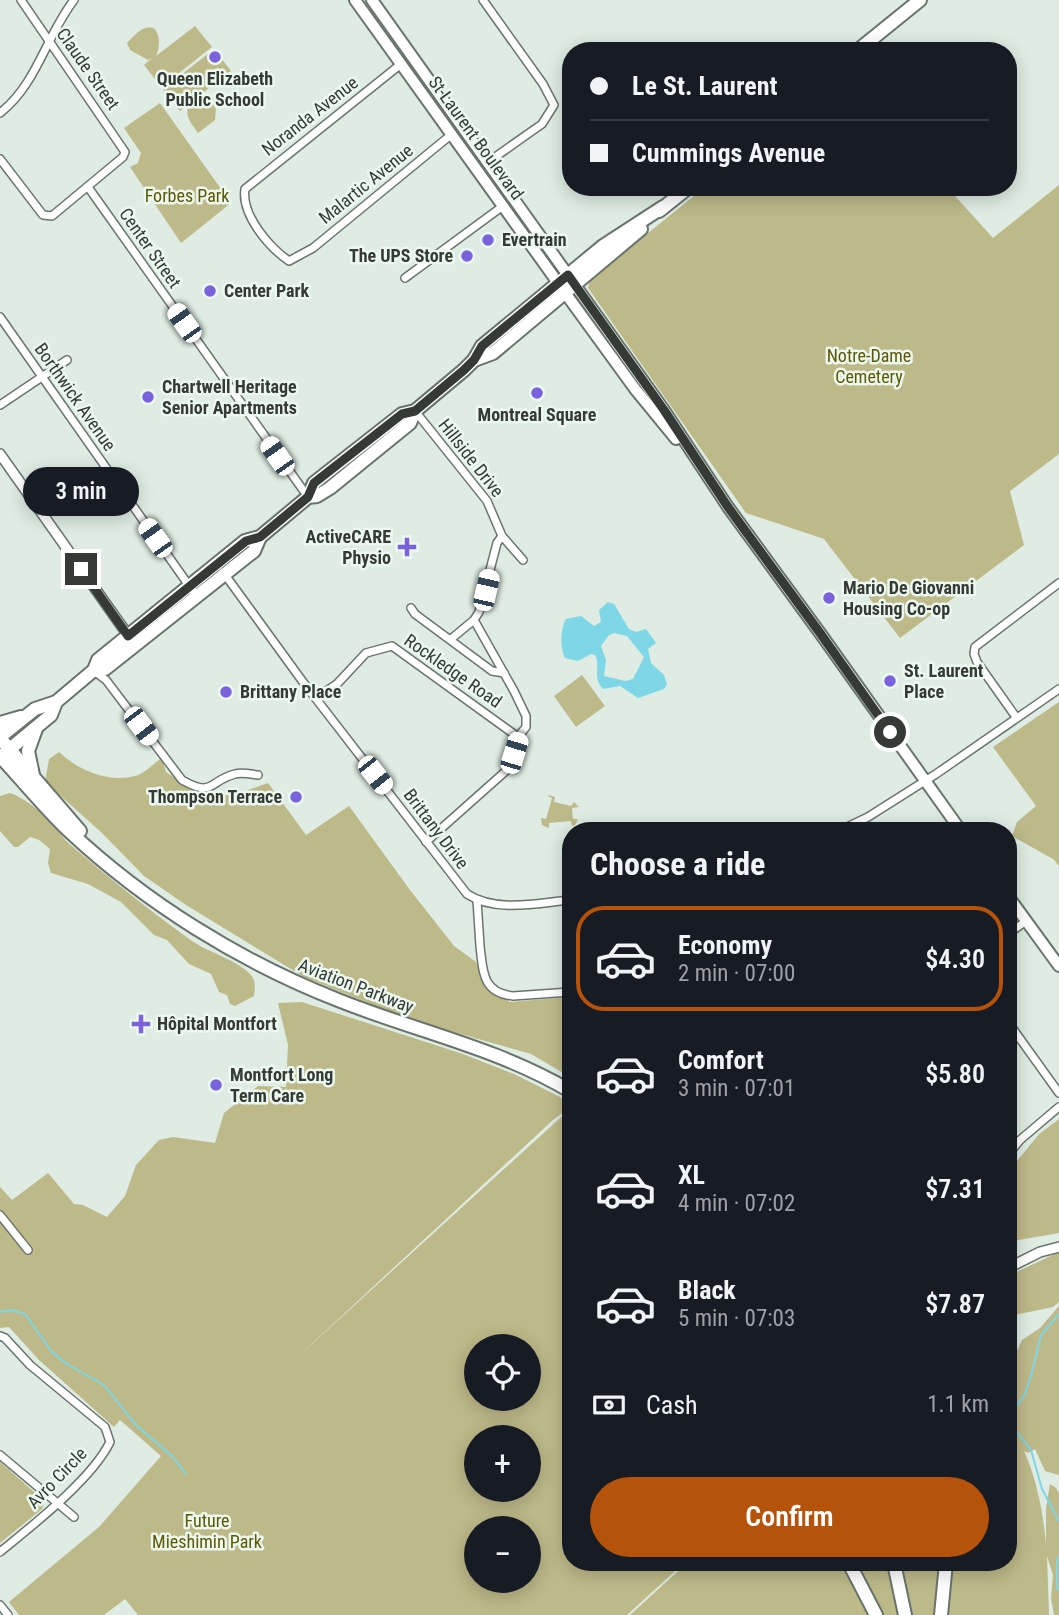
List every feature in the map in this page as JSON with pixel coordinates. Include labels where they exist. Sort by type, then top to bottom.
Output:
[{"type":"main road","name":"St-Laurent Boulevard","points":[[355,0],[503,205],[566,284],[617,355],[635,389],[696,463],[954,822]]},
{"type":"main road","name":"St-Laurent Boulevard","points":[[372,0],[488,162],[566,284]]},
{"type":"main road","points":[[868,42],[920,0]]},
{"type":"main road","points":[[132,641],[188,586],[254,551],[260,537],[308,497],[314,483],[402,414],[415,411],[474,360],[494,352],[603,246],[677,196]]},
{"type":"main road","points":[[0,737],[35,709],[55,702],[94,670],[99,660],[197,597],[221,569]]},
{"type":"main road","points":[[2,755],[51,715],[55,702]]},
{"type":"main road","points":[[0,723],[28,715]]},
{"type":"main road","points":[[34,779],[29,766],[28,751],[36,728]]},
{"type":"main road","name":"Aviation Parkway","points":[[0,737],[2,755],[54,817],[141,890],[212,938],[282,976],[373,1014],[506,1059],[562,1086]]},
{"type":"main road","name":"Aviation Parkway","points":[[2,755],[34,779],[93,845],[141,890]]},
{"type":"main road","points":[[0,772],[21,778]]},
{"type":"main road","points":[[1017,908],[1059,966]]},
{"type":"main road","points":[[853,1571],[876,1615]]},
{"type":"main road","points":[[896,1571],[905,1615]]},
{"type":"main road","points":[[941,1615],[945,1571]]},
{"type":"street","name":"Claude Street","points":[[21,0],[125,152],[123,157],[88,187]]},
{"type":"street","points":[[0,113],[19,96],[74,0]]},
{"type":"street","points":[[483,0],[543,83],[554,105],[542,124],[488,162]]},
{"type":"street","name":"Noranda Avenue","points":[[300,256],[289,261],[274,248],[250,215],[244,196],[246,189],[401,64]]},
{"type":"street","name":"Malartic Avenue","points":[[300,256],[452,134]]},
{"type":"street","points":[[0,159],[43,215],[52,216],[88,187]]},
{"type":"street","name":"Center Street","points":[[88,187],[308,497]]},
{"type":"street","points":[[405,278],[503,205]]},
{"type":"street","name":"Borthwick Avenue","points":[[0,317],[197,597]]},
{"type":"street","points":[[0,405],[67,360]]},
{"type":"street","name":"Hillside Drive","points":[[415,411],[487,501],[502,536],[523,559]]},
{"type":"street","points":[[0,454],[132,641]]},
{"type":"street","points":[[451,639],[474,620],[486,590],[497,543],[502,536]]},
{"type":"street","name":"Brittany Drive","points":[[221,569],[456,882],[477,900]]},
{"type":"street","points":[[1016,718],[977,662],[975,647],[1059,583]]},
{"type":"street","points":[[411,608],[415,614],[492,671],[504,673]]},
{"type":"street","points":[[426,842],[506,770],[518,737],[526,727],[526,716],[474,620]]},
{"type":"street","name":"Rockledge Road","points":[[316,698],[337,684],[366,653],[392,646],[518,737]]},
{"type":"street","points":[[94,670],[106,680],[182,780],[203,789],[231,775],[258,775]]},
{"type":"street","points":[[858,822],[1059,689]]},
{"type":"street","points":[[562,901],[495,905],[477,900],[482,969],[486,980],[496,992],[505,995],[562,992]]},
{"type":"street","points":[[1017,928],[1026,921]]},
{"type":"street","points":[[1017,1035],[1059,1093]]},
{"type":"street","points":[[1017,1144],[1059,1107]]},
{"type":"street","points":[[0,1215],[28,1250]]},
{"type":"street","points":[[1017,1264],[1040,1252],[1059,1247]]},
{"type":"street","name":"Avro Circle","points":[[0,1336],[30,1365],[105,1427],[110,1442],[58,1503],[0,1552]]},
{"type":"street","points":[[0,1455],[74,1517]]},
{"type":"street","points":[[0,1605],[8,1615]]},
{"type":"green space","points":[[195,26],[212,47],[161,87],[144,65],[152,58],[148,60],[130,50],[127,43],[141,30],[152,28],[156,30],[159,40],[156,56]]},
{"type":"green space","points":[[214,49],[231,71],[192,101],[210,100],[216,109],[215,120],[198,133],[188,115],[190,103],[180,111],[163,89]]},
{"type":"green space","name":"Forbes Park","points":[[160,103],[231,203],[181,243],[130,167],[138,163],[141,153],[124,128]]},
{"type":"green space","name":"Notre-Dame Cemetery","points":[[1059,185],[1059,454],[1010,491],[1024,545],[900,638],[824,539],[746,513],[588,288],[590,280],[694,196],[955,196],[993,238]]},
{"type":"green space","points":[[582,675],[605,706],[576,727],[554,696]]},
{"type":"green space","points":[[1059,702],[1059,866],[1053,859],[1017,839],[1017,822],[1036,806],[993,747]]},
{"type":"green space","points":[[59,752],[94,773],[125,778],[138,775],[162,758],[166,772],[201,795],[234,795],[268,783],[306,835],[349,806],[454,946],[476,962],[484,985],[510,1002],[562,998],[562,1072],[531,1054],[408,1019],[304,977],[186,905],[144,876],[101,832],[45,782],[49,759]]},
{"type":"green space","points":[[10,793],[35,807],[67,842],[162,919],[195,943],[246,970],[254,980],[254,996],[235,1006],[230,1004],[227,995],[219,992],[211,974],[189,964],[167,940],[154,935],[121,902],[88,884],[51,873],[48,863],[50,849],[39,840],[30,837],[18,847],[14,847],[0,831],[0,796]]},
{"type":"green space","points":[[548,796],[555,797],[554,802],[571,806],[574,802],[579,807],[572,808],[573,819],[578,819],[576,822],[549,823],[549,828],[542,825],[541,818],[546,819],[552,798]]},
{"type":"green space","name":"Future Mieshimin Park","points":[[302,1002],[463,1054],[514,1074],[562,1098],[562,1114],[291,1363],[562,1116],[562,1571],[675,1571],[627,1615],[138,1615],[125,1599],[104,1615],[19,1615],[9,1602],[99,1527],[161,1456],[120,1420],[114,1427],[39,1360],[9,1327],[0,1328],[0,1187],[12,1200],[48,1173],[74,1204],[83,1205],[107,1217],[125,1196],[136,1165],[159,1140],[173,1137],[215,1143],[224,1113],[258,1086],[286,1087],[288,1045],[278,1003]]},
{"type":"green space","points":[[1059,1119],[1059,1233],[1017,1240],[1017,1161],[1039,1134]]},
{"type":"green space","points":[[1059,1252],[1059,1302],[1053,1307],[1017,1315],[1017,1272]]},
{"type":"green space","points":[[1059,1306],[1059,1475],[1045,1471],[1035,1449],[1028,1453],[1024,1451],[1039,1496],[1046,1544],[1046,1508],[1050,1484],[1059,1493],[1059,1615],[1054,1615],[1051,1598],[1053,1575],[1047,1556],[1049,1615],[630,1615],[678,1571],[1017,1571],[1017,1351],[1022,1340],[1040,1328]]},
{"type":"green space","points":[[0,1462],[41,1498],[44,1504],[42,1509],[0,1543]]},
{"type":"water","points":[[608,602],[614,604],[629,629],[636,632],[646,629],[656,643],[648,649],[651,663],[664,675],[667,684],[664,689],[638,698],[620,686],[603,689],[597,677],[595,655],[591,654],[578,661],[565,658],[561,638],[566,619],[581,616],[594,626],[601,622],[599,610]],"holes":[[[614,633],[627,636],[644,657],[633,679],[625,681],[604,676],[606,660],[601,646],[609,635]]]},
{"type":"waterway","points":[[0,1312],[11,1310],[25,1314],[52,1352],[104,1385],[136,1425],[172,1456],[186,1474]]},
{"type":"waterway","points":[[1017,1406],[1025,1394],[1041,1335],[1059,1314]]},
{"type":"waterway","points":[[1017,1432],[1031,1450],[1042,1489],[1059,1521]]},
{"type":"waterway","points":[[1059,1556],[1059,1589]]},
{"type":"place","name":"Queen Elizabeth Public School","points":[[215,57]]},
{"type":"place","name":"Evertrain","points":[[488,240]]},
{"type":"place","name":"The UPS Store","points":[[467,256]]},
{"type":"place","name":"Center Park","points":[[210,291]]},
{"type":"place","name":"Montreal Square","points":[[537,393]]},
{"type":"place","name":"Chartwell Heritage Senior Apartments","points":[[148,397]]},
{"type":"place","name":"ActiveCARE Physio","points":[[407,547]]},
{"type":"place","name":"Mario De Giovanni Housing Co-op","points":[[829,598]]},
{"type":"place","name":"St. Laurent Place","points":[[890,681]]},
{"type":"place","name":"Brittany Place","points":[[226,692]]},
{"type":"place","name":"Thompson Terrace","points":[[296,797]]},
{"type":"place","name":"Hôpital Montfort","points":[[141,1024]]},
{"type":"place","name":"Montfort Long Term Care","points":[[216,1085]]},
{"type":"route","points":[[81,569],[128,636],[246,541],[260,537],[308,497],[314,483],[402,414],[415,411],[474,360],[482,346],[568,275],[664,410],[696,463],[890,732]]}]
